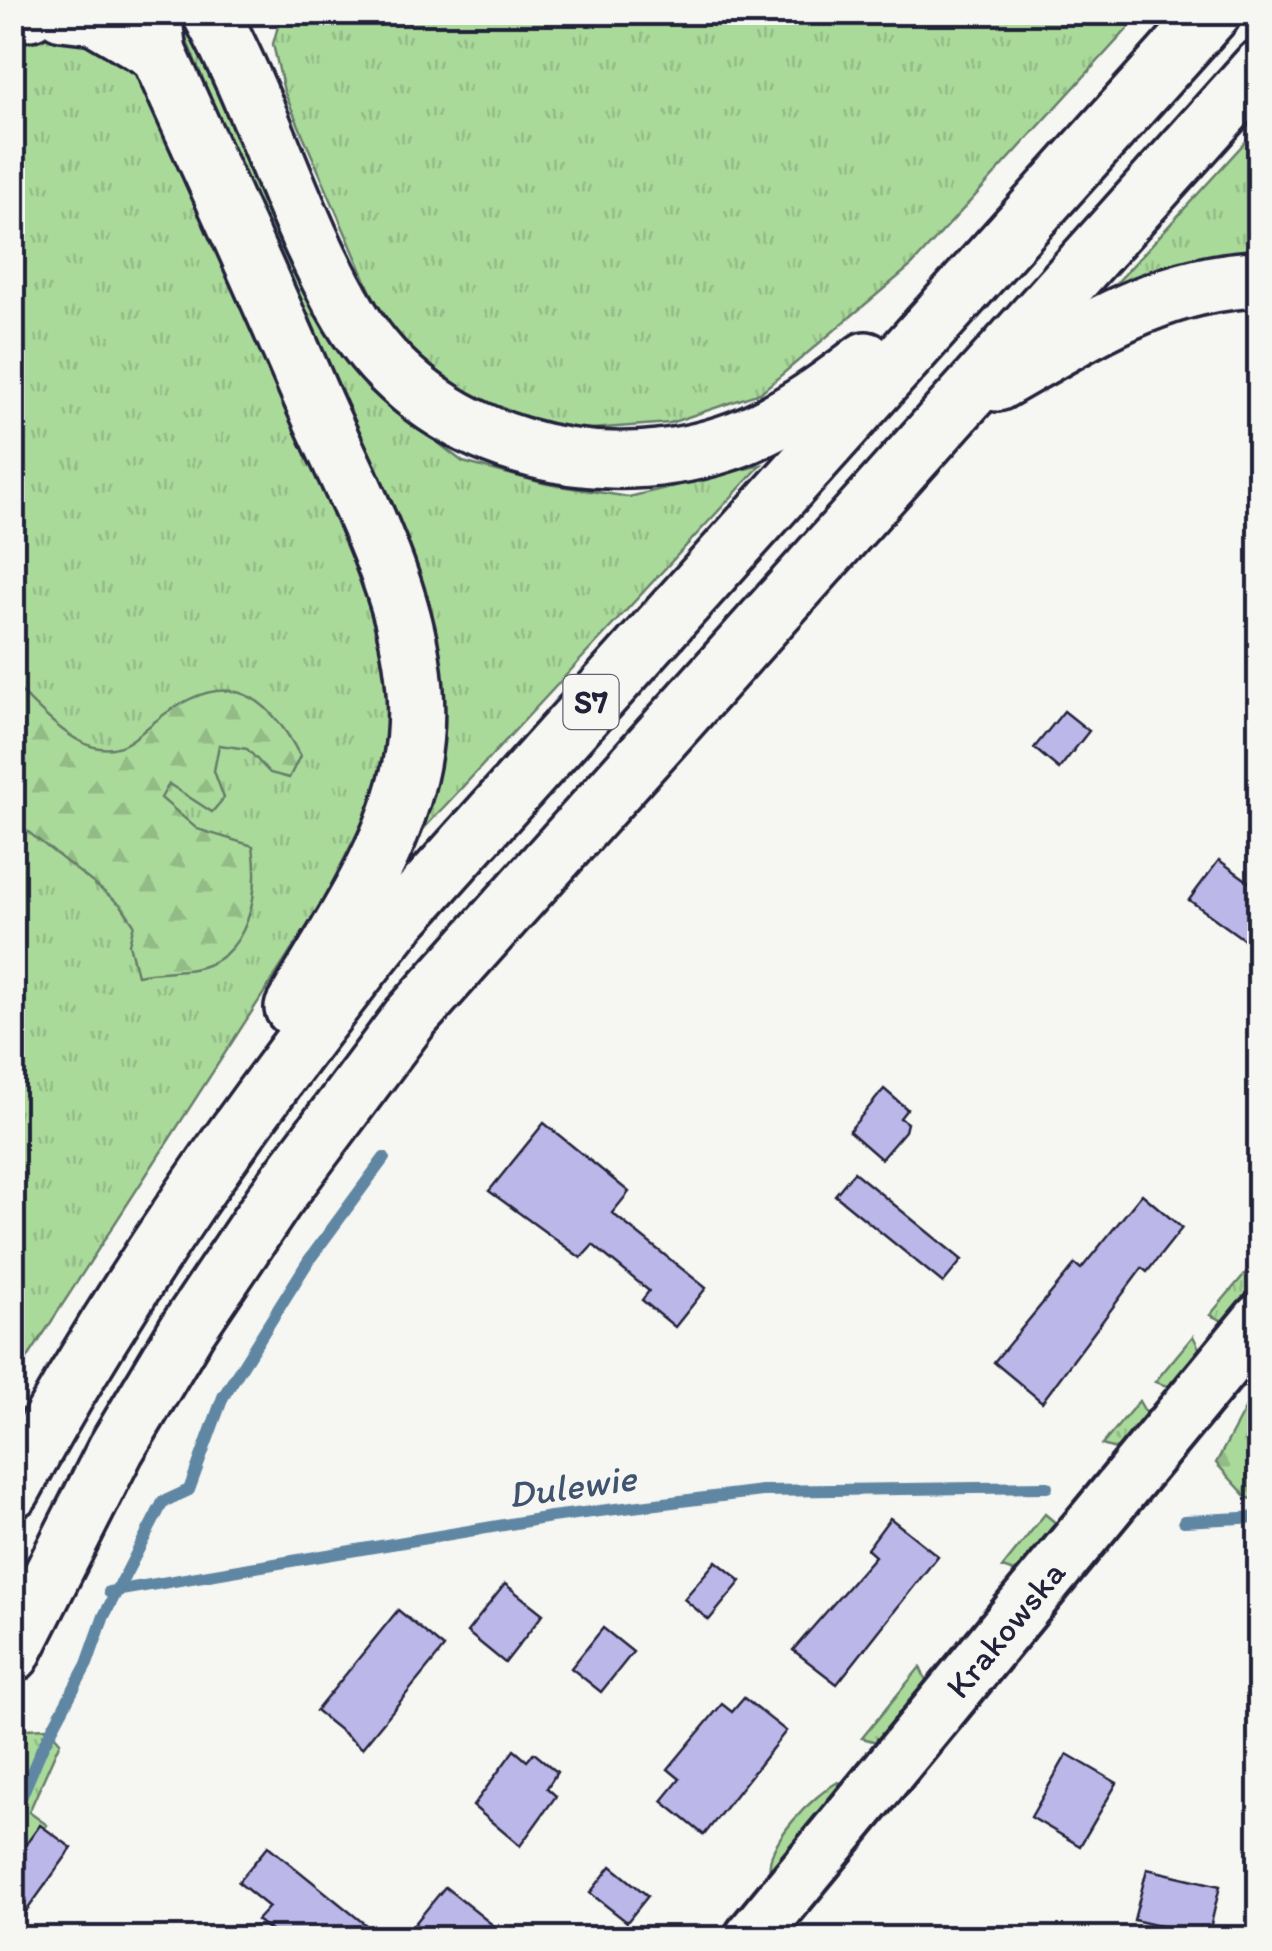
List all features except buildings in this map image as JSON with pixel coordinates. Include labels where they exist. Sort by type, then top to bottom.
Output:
[{"type":"highway","points":[[12,14],[30,12]]},
{"type":"highway","points":[[62,12],[95,16],[155,32],[386,571],[404,622],[416,686],[411,764],[390,835],[259,1068],[220,1152]]},
{"type":"highway","points":[[210,12],[244,37],[351,318],[392,370],[417,392],[471,430],[506,443],[578,458],[623,459],[695,450],[735,440],[813,401],[982,269]]},
{"type":"highway","name":"S7","points":[[12,1490],[94,1343],[220,1152],[394,925],[1212,12]]},
{"type":"highway","name":"S7","points":[[12,1654],[54,1564],[154,1384],[274,1200],[374,1064],[494,920],[1260,68]]},
{"type":"highway","points":[[954,408],[1137,304],[1183,289],[1260,280]]},
{"type":"street","name":"Krakowska","points":[[751,1938],[1260,1320]]},
{"type":"green space","points":[[282,12],[1142,13],[912,265],[760,393],[670,423],[565,431],[462,402],[407,358],[370,290],[284,91],[273,44]]},
{"type":"green space","points":[[175,13],[190,13],[300,266],[367,388],[463,462],[547,484],[629,497],[761,465],[417,836],[434,767],[438,702],[432,640],[417,580],[396,521]]},
{"type":"green space","points":[[63,33],[126,55],[151,84],[352,546],[386,655],[390,748],[372,803],[322,903],[13,1381],[12,41]]},
{"type":"green space","points":[[1259,127],[1259,257],[1102,299]]},
{"type":"green space","points":[[13,683],[65,732],[100,748],[123,745],[199,695],[238,692],[271,713],[300,756],[289,778],[270,773],[247,749],[219,745],[214,771],[224,798],[212,812],[169,784],[161,798],[197,829],[253,846],[252,902],[239,938],[227,952],[212,963],[193,969],[137,975],[129,944],[134,924],[121,905],[13,820]]},
{"type":"green space","points":[[1258,1258],[1259,1279],[1225,1322],[1210,1315]]},
{"type":"green space","points":[[1193,1336],[1200,1350],[1170,1387],[1155,1382]]},
{"type":"green space","points":[[1259,1383],[1259,1500],[1248,1498],[1216,1463]]},
{"type":"green space","points":[[1139,1401],[1147,1415],[1119,1450],[1102,1445]]},
{"type":"green space","points":[[1045,1514],[1058,1525],[1017,1573],[1002,1568]]},
{"type":"green space","points":[[920,1667],[927,1682],[877,1742],[862,1738]]},
{"type":"green space","points":[[48,1728],[60,1742],[29,1812],[47,1825],[13,1872],[13,1763],[26,1729]]},
{"type":"green space","points":[[841,1783],[770,1873],[770,1861],[783,1834],[804,1809]]},
{"type":"waterway","points":[[12,1819],[42,1748],[87,1664],[104,1616],[163,1502],[189,1490],[223,1397],[309,1260],[384,1158]]},
{"type":"waterway","name":"Dulewie","points":[[109,1592],[551,1517],[762,1491],[1047,1487]]},
{"type":"waterway","name":"Dulewie","points":[[1184,1521],[1260,1517]]}]
